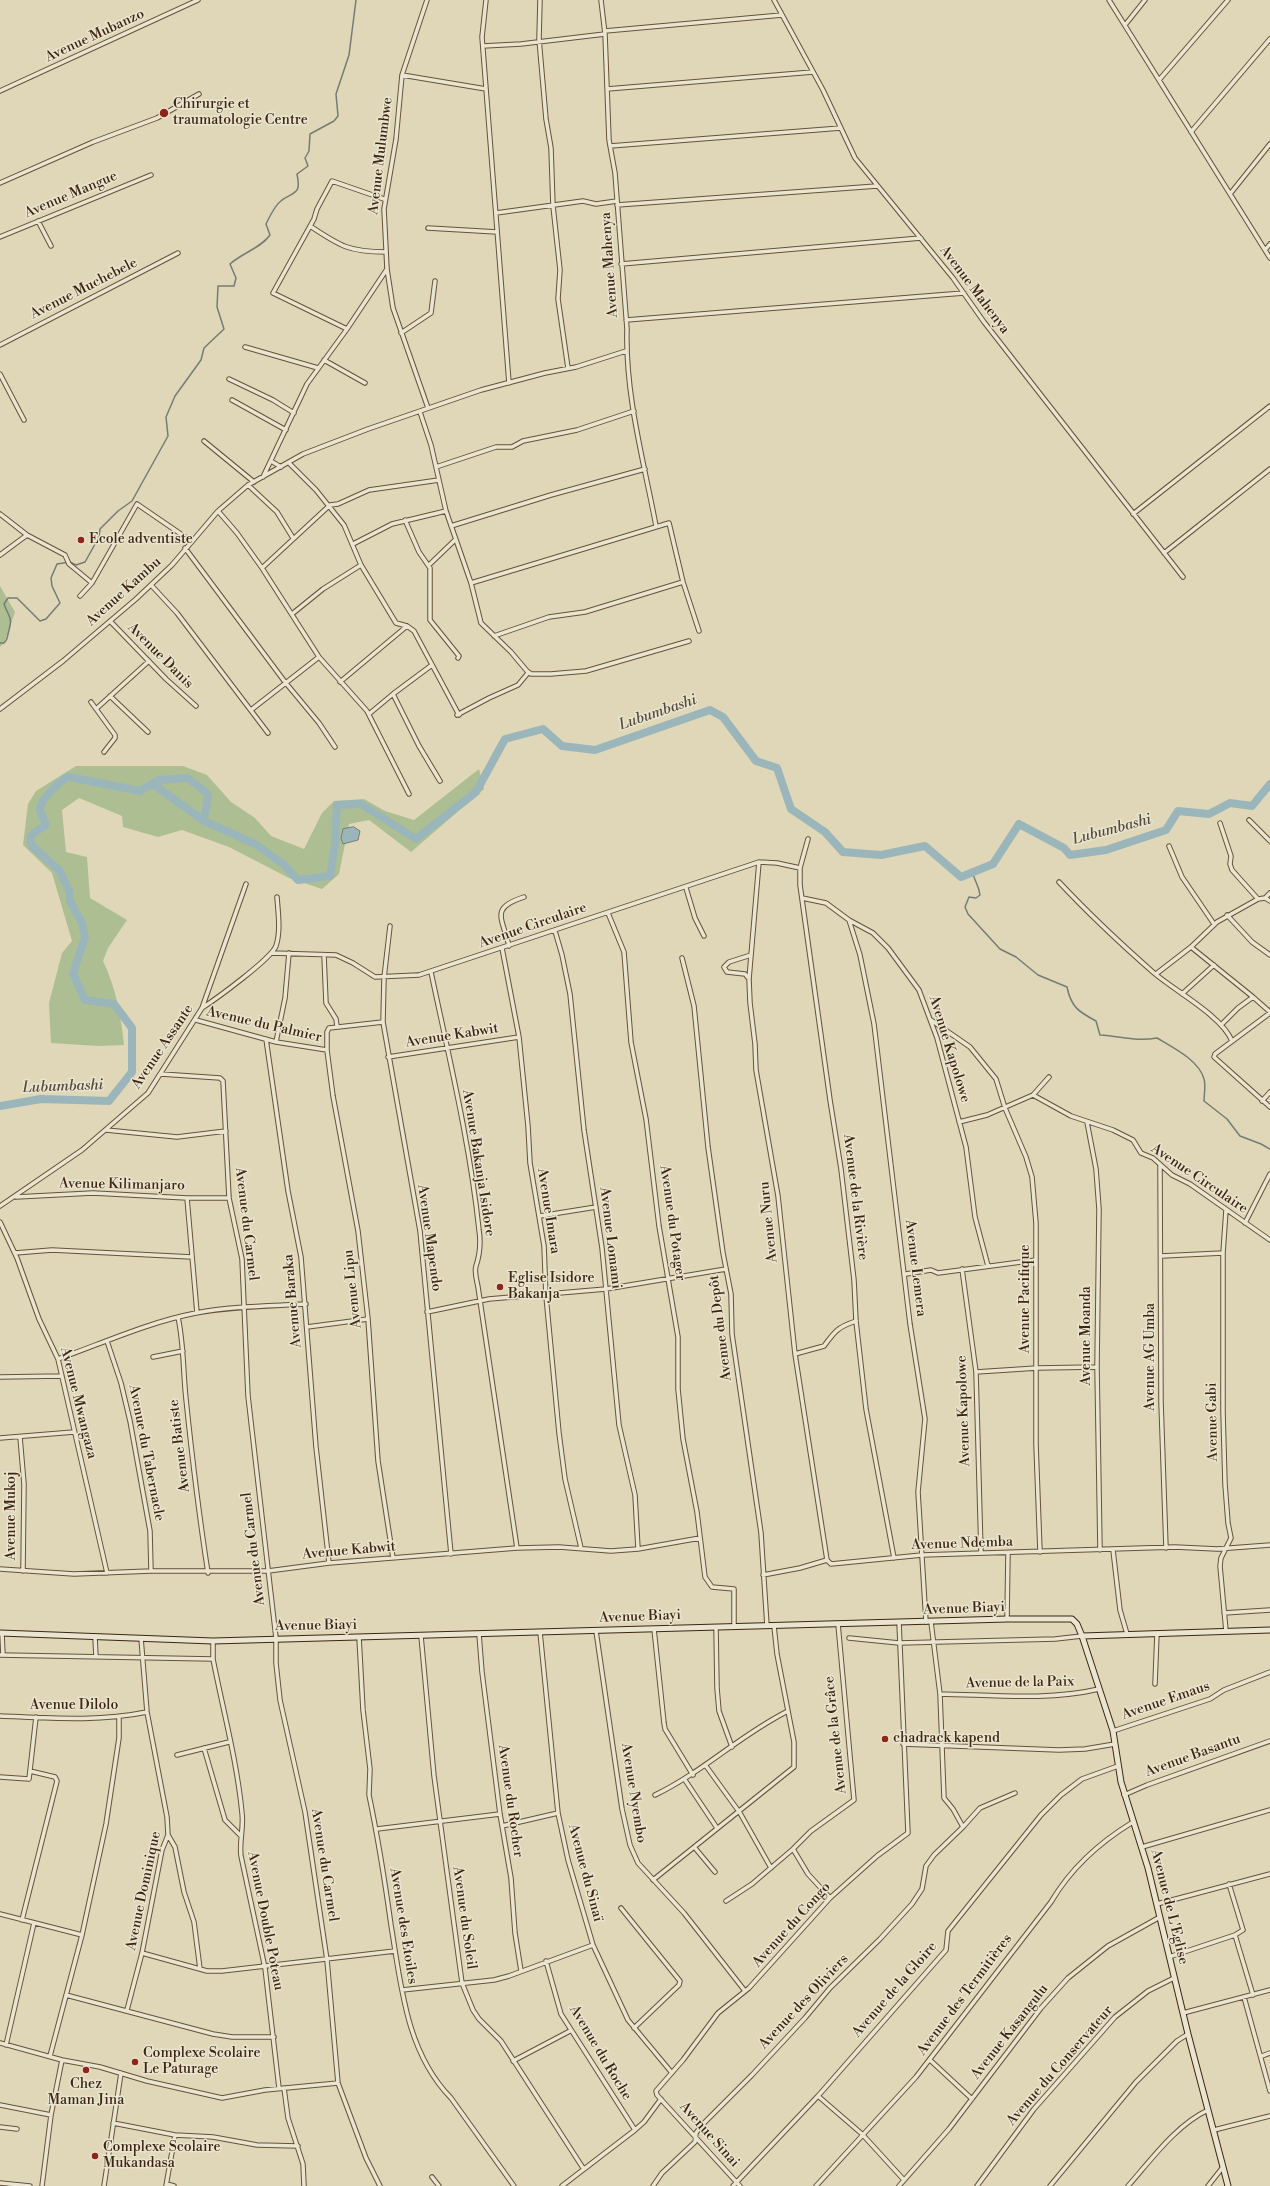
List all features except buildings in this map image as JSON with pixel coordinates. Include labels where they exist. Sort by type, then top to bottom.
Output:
[{"type":"street","name":"Avenue Mubanzo","points":[[0,91],[198,0]]},
{"type":"street","name":"Avenue Mulumbwe","points":[[427,0],[402,75],[396,139],[384,199],[387,269],[391,301],[428,408]]},
{"type":"street","points":[[486,0],[482,26],[483,46],[509,383]]},
{"type":"street","points":[[540,0],[539,42],[546,119],[551,148],[553,206],[560,270],[558,299],[568,368]]},
{"type":"street","name":"Avenue Mahenya","points":[[601,0],[605,32],[610,146],[614,166],[626,320],[626,351],[634,411],[656,526]]},
{"type":"street","name":"Avenue Mahenya","points":[[774,0],[813,72],[855,158],[964,293],[984,322],[1183,577]]},
{"type":"street","points":[[1109,0],[1270,258]]},
{"type":"street","points":[[1125,25],[1145,0]]},
{"type":"street","points":[[1159,80],[1228,0]]},
{"type":"street","points":[[483,46],[539,42],[605,32],[782,15]]},
{"type":"street","points":[[1191,132],[1270,39]]},
{"type":"street","points":[[607,89],[813,72]]},
{"type":"street","points":[[402,75],[486,89]]},
{"type":"street","points":[[0,184],[98,140],[157,118],[199,94]]},
{"type":"street","points":[[610,146],[841,128]]},
{"type":"street","points":[[1230,194],[1270,144]]},
{"type":"street","name":"Avenue Mangue","points":[[0,237],[151,175]]},
{"type":"street","points":[[347,329],[273,293],[310,226],[332,181],[384,199]]},
{"type":"street","points":[[496,213],[583,201],[596,204],[617,203],[878,186]]},
{"type":"street","points":[[38,221],[51,246]]},
{"type":"street","points":[[310,226],[341,247],[356,251],[386,252]]},
{"type":"street","points":[[428,228],[497,232]]},
{"type":"street","points":[[621,264],[920,238]]},
{"type":"street","points":[[1265,250],[1270,244]]},
{"type":"street","name":"Avenue Muchebele","points":[[0,345],[178,253]]},
{"type":"street","points":[[263,477],[307,384],[347,329],[387,269]]},
{"type":"street","points":[[401,333],[431,313],[435,282]]},
{"type":"street","points":[[626,320],[964,293]]},
{"type":"street","points":[[245,347],[318,368]]},
{"type":"street","name":"Avenue Kambu","points":[[0,709],[63,661],[151,585],[218,511],[248,485],[303,454],[340,439],[428,408],[509,383],[620,354],[626,351]]},
{"type":"street","points":[[324,360],[365,383]]},
{"type":"street","points":[[0,374],[24,420]]},
{"type":"street","points":[[229,379],[273,400],[294,413]]},
{"type":"street","points":[[232,400],[286,430]]},
{"type":"street","points":[[1133,514],[1270,406]]},
{"type":"street","points":[[436,467],[496,447],[512,447],[523,441],[577,430],[634,411]]},
{"type":"street","points":[[420,412],[436,467],[446,511],[471,583],[481,623],[511,652],[528,673],[556,674],[586,672],[689,641]]},
{"type":"street","points":[[204,441],[254,482]]},
{"type":"street","points":[[271,460],[281,467]]},
{"type":"street","points":[[289,463],[330,505],[347,529],[361,565],[394,621],[398,625],[407,626],[414,631],[458,715],[489,698],[518,685],[528,673]]},
{"type":"street","points":[[451,526],[551,495],[645,469]]},
{"type":"street","points":[[1164,553],[1270,469]]},
{"type":"street","points":[[262,568],[330,505],[338,504],[369,490],[438,480]]},
{"type":"street","points":[[248,485],[273,508],[293,538]]},
{"type":"street","points":[[80,596],[92,583],[137,504],[191,541]]},
{"type":"street","points":[[218,511],[237,533],[262,568],[320,657],[340,682],[364,705],[409,794]]},
{"type":"street","points":[[353,544],[392,524],[446,511]]},
{"type":"street","points":[[0,514],[27,535],[65,555],[68,562],[92,583]]},
{"type":"street","points":[[405,520],[419,552],[429,565],[430,620],[459,656],[458,658]]},
{"type":"street","points":[[471,583],[669,523],[683,582],[699,631]]},
{"type":"street","points":[[0,555],[27,535]]},
{"type":"street","points":[[429,565],[455,540]]},
{"type":"street","points":[[185,548],[285,682],[319,723],[335,747]]},
{"type":"street","points":[[292,614],[323,589],[361,565]]},
{"type":"street","points":[[494,636],[549,617],[585,612],[683,582]]},
{"type":"street","points":[[151,585],[177,613],[268,733]]},
{"type":"street","name":"Avenue Danis","points":[[110,621],[196,706]]},
{"type":"street","points":[[340,682],[407,626]]},
{"type":"street","points":[[251,710],[285,682],[320,657]]},
{"type":"street","points":[[96,709],[149,661]]},
{"type":"street","points":[[369,714],[392,694],[432,665]]},
{"type":"street","points":[[392,694],[419,746],[440,781]]},
{"type":"street","points":[[110,696],[148,732]]},
{"type":"street","points":[[91,702],[115,735],[115,738],[104,752]]},
{"type":"street","points":[[1249,820],[1270,841]]},
{"type":"street","points":[[1220,823],[1231,856],[1230,864],[1232,870],[1258,899]]},
{"type":"street","name":"Avenue de la Rivière","points":[[808,839],[800,868],[802,898],[830,1100],[842,1169],[866,1409],[894,1558]]},
{"type":"street","points":[[1169,846],[1182,877],[1214,924]]},
{"type":"street","points":[[750,979],[745,974],[727,972],[724,966],[728,962],[751,955],[759,862]]},
{"type":"street","name":"Avenue Circulaire","points":[[272,953],[324,955],[343,958],[375,977],[384,978],[413,976],[431,972],[510,946],[686,888],[759,862],[777,863],[800,868]]},
{"type":"street","points":[[1059,882],[1090,915],[1156,974],[1221,1025],[1232,1041]]},
{"type":"street","name":"Avenue Assante","points":[[0,1206],[16,1197],[82,1150],[145,1096],[196,1020],[202,1008],[246,884]]},
{"type":"street","points":[[686,888],[695,918],[704,936]]},
{"type":"street","points":[[1156,974],[1191,947],[1214,924],[1227,915],[1258,899],[1265,898],[1270,893]]},
{"type":"street","points":[[202,1008],[222,994],[272,953],[277,940],[277,897]]},
{"type":"street","points":[[510,946],[501,915],[502,908],[510,901],[524,897]]},
{"type":"street","name":"Avenue Kapolowe","points":[[802,898],[826,903],[849,920],[873,933],[888,948],[919,990],[931,1020],[966,1147],[975,1216],[988,1266]]},
{"type":"street","points":[[1265,898],[1270,901]]},
{"type":"street","name":"Avenue du Potager","points":[[608,913],[624,952],[631,1042],[648,1132],[659,1226],[678,1337],[678,1389],[684,1440],[700,1538],[708,1583],[717,1589],[734,1589],[734,1627]]},
{"type":"street","points":[[1227,915],[1252,942],[1270,954]]},
{"type":"street","name":"Avenue Lemera","points":[[849,920],[859,950],[871,1006],[899,1236],[906,1274],[910,1324],[925,1419],[922,1436],[918,1492],[922,1555],[929,1622]]},
{"type":"street","name":"Avenue Mapendo","points":[[390,926],[384,978],[383,1022],[420,1231],[451,1554]]},
{"type":"street","name":"Avenue Lomami","points":[[555,931],[562,955],[570,994],[584,1130],[596,1207],[606,1289],[619,1425],[635,1495],[638,1549]]},
{"type":"street","points":[[1191,947],[1253,997],[1270,1013],[1215,1054],[1214,1057],[1270,1107]]},
{"type":"street","name":"Avenue Imara","points":[[502,948],[519,1037],[528,1126],[530,1163],[540,1216],[546,1277],[546,1296],[565,1479],[581,1548]]},
{"type":"street","points":[[276,1042],[285,998],[288,953]]},
{"type":"street","points":[[324,955],[326,1004],[336,1019],[337,1026],[383,1022]]},
{"type":"street","name":"Avenue Nuru","points":[[751,955],[750,1007],[755,1044],[756,1070],[778,1196],[795,1354],[827,1560]]},
{"type":"street","name":"Avenue du Depôt","points":[[682,958],[694,1006],[708,1147],[726,1270],[731,1294],[734,1358],[761,1533],[767,1626]]},
{"type":"street","points":[[1182,994],[1214,965]]},
{"type":"street","name":"Avenue Bakanja Isidore","points":[[431,972],[448,1049],[480,1230],[480,1255],[476,1267],[517,1548]]},
{"type":"street","points":[[1221,1025],[1238,1008],[1253,997]]},
{"type":"street","name":"Avenue du Palmier","points":[[196,1020],[276,1042],[327,1050]]},
{"type":"street","name":"Avenue Pacifique","points":[[931,1020],[953,1034],[980,1058],[996,1079],[1005,1108],[1026,1156],[1032,1177],[1036,1223],[1036,1444],[1040,1552]]},
{"type":"street","name":"Avenue Lipu","points":[[337,1026],[327,1031],[327,1050],[333,1096],[358,1232],[368,1319],[378,1455],[393,1558]]},
{"type":"street","name":"Avenue Kabwit","points":[[388,1057],[519,1037]]},
{"type":"street","name":"Avenue Baraka","points":[[266,1039],[288,1191],[301,1257],[306,1304],[316,1446],[329,1563]]},
{"type":"street","name":"Avenue du Carmel","points":[[161,1074],[221,1078],[226,1131],[229,1198],[241,1252],[248,1396],[276,1638],[276,1663],[280,1700],[305,1812],[327,1960],[338,2083],[366,2158],[380,2186]]},
{"type":"street","points":[[959,1122],[987,1115],[1005,1108],[1033,1094],[1049,1077]]},
{"type":"street","points":[[1262,1101],[1270,1092]]},
{"type":"street","name":"Avenue Circulaire","points":[[1033,1094],[1087,1122],[1113,1130],[1133,1140],[1138,1150],[1153,1158],[1160,1165],[1190,1184],[1270,1240]]},
{"type":"street","name":"Avenue Moanda","points":[[1087,1122],[1096,1169],[1099,1208],[1097,1367],[1100,1550]]},
{"type":"street","points":[[106,1130],[177,1137],[226,1131]]},
{"type":"street","name":"Avenue AG Umba","points":[[1160,1165],[1161,1402],[1166,1548]]},
{"type":"street","points":[[1245,1223],[1270,1174]]},
{"type":"street","name":"Avenue Kilimanjaro","points":[[16,1197],[93,1193],[187,1198],[229,1198]]},
{"type":"street","points":[[187,1198],[197,1313]]},
{"type":"street","points":[[540,1216],[596,1207]]},
{"type":"street","name":"Avenue Gabi","points":[[1226,1210],[1223,1253],[1225,1484],[1228,1524],[1231,1538],[1220,1562],[1226,1631]]},
{"type":"street","name":"Avenue Mwangaza","points":[[0,1222],[15,1253],[39,1319],[58,1359],[107,1573]]},
{"type":"street","points":[[15,1253],[52,1250],[192,1257]]},
{"type":"street","points":[[1161,1256],[1223,1253]]},
{"type":"street","points":[[906,1274],[931,1270],[938,1273],[1036,1260]]},
{"type":"street","points":[[427,1312],[480,1301],[546,1296],[606,1289],[726,1270]]},
{"type":"street","name":"Avenue Kapolowe","points":[[962,1270],[976,1372],[981,1553]]},
{"type":"street","points":[[58,1359],[178,1317],[197,1313],[244,1308],[306,1304]]},
{"type":"street","name":"Avenue Batiste","points":[[178,1317],[183,1351],[188,1416],[208,1573]]},
{"type":"street","points":[[307,1328],[368,1319]]},
{"type":"street","points":[[795,1354],[824,1346],[832,1333],[840,1326],[856,1321]]},
{"type":"street","name":"Avenue du Tabernacle","points":[[107,1341],[121,1383],[132,1433],[150,1531],[151,1571]]},
{"type":"street","points":[[154,1357],[183,1351]]},
{"type":"street","points":[[976,1372],[1037,1368],[1097,1367]]},
{"type":"street","points":[[0,1377],[62,1376]]},
{"type":"street","points":[[0,1438],[74,1432]]},
{"type":"street","name":"Avenue Mukoj","points":[[20,1437],[24,1484],[23,1571]]},
{"type":"street","name":"Avenue Kabwit","points":[[0,1569],[61,1574],[151,1571],[208,1573],[268,1571],[329,1563],[517,1548],[581,1548],[611,1551],[638,1549],[700,1538]]},
{"type":"street","name":"Avenue Ndemba","points":[[763,1575],[800,1568],[827,1560],[831,1564],[922,1555],[1166,1548],[1226,1549],[1270,1545]]},
{"type":"street","points":[[1113,1550],[1120,1610],[1127,1634]]},
{"type":"street","points":[[1007,1619],[1008,1553]]},
{"type":"street","points":[[1224,1612],[1270,1610]]},
{"type":"street","name":"Avenue Biayi","points":[[1,1633],[213,1641],[276,1638],[421,1636],[1007,1619],[1072,1619],[1077,1624],[1082,1636]]},
{"type":"street","name":"Avenue du Congo","points":[[661,2099],[656,2094],[656,2090],[672,2073],[718,2013],[745,1991],[830,1898],[876,1856],[908,1833],[898,1622]]},
{"type":"street","points":[[929,1622],[934,1641],[940,1694],[944,1798],[954,1809],[963,1827]]},
{"type":"street","name":"Avenue de la Grâce","points":[[726,1901],[752,1884],[793,1849],[811,1831],[854,1800],[838,1624]]},
{"type":"street","points":[[653,1880],[695,1848],[717,1828],[794,1767],[794,1742],[777,1654],[774,1626]]},
{"type":"street","points":[[716,1627],[716,1688],[719,1711],[732,1747]]},
{"type":"street","points":[[654,1629],[665,1729],[693,1775]]},
{"type":"street","points":[[849,1638],[899,1643],[1019,1640],[1127,1634],[1270,1630]]},
{"type":"street","name":"Avenue Nyembo","points":[[596,1631],[630,1845],[635,1859],[684,1913],[745,1991]]},
{"type":"street","name":"Avenue du Sinaï","points":[[540,1632],[558,1813],[568,1860],[594,1945],[634,2028],[672,2073]]},
{"type":"street","points":[[1,1633],[1,1655],[212,1659]]},
{"type":"street","points":[[1155,1684],[1157,1633]]},
{"type":"street","name":"Avenue du Rocher","points":[[479,1634],[482,1672],[500,1814],[511,1878],[515,1933],[521,1971]]},
{"type":"street","name":"Avenue du Soleil","points":[[421,1636],[440,1822],[462,1983],[472,2010],[479,2019],[498,2037],[583,2168]]},
{"type":"street","name":"Avenue de L'Eglise","points":[[1082,1636],[1113,1731],[1124,1795],[1142,1847],[1157,1904],[1182,2013],[1228,2186]]},
{"type":"street","points":[[94,1637],[96,1658]]},
{"type":"street","name":"Avenue des Etoiles","points":[[359,1637],[363,1710],[370,1769],[370,1795],[395,1951],[411,2030],[427,2070],[450,2098],[514,2186]]},
{"type":"street","name":"Avenue Dominique","points":[[127,2010],[142,1953],[162,1850],[168,1835],[167,1817],[147,1712],[141,1658],[141,1638]]},
{"type":"street","name":"Avenue Double Poteau","points":[[213,1641],[212,1659],[242,1813],[240,1836],[241,1856],[265,1968],[279,2088]]},
{"type":"street","name":"Avenue Emaus","points":[[1113,1731],[1210,1699],[1224,1690],[1270,1672]]},
{"type":"street","name":"Avenue de la Paix","points":[[940,1694],[1051,1696],[1074,1695],[1099,1690]]},
{"type":"street","name":"Avenue Dilolo","points":[[0,1716],[84,1719],[119,1718],[147,1712]]},
{"type":"street","points":[[655,1795],[686,1780],[757,1727],[788,1712]]},
{"type":"street","points":[[0,1777],[27,1780],[30,1771],[36,1717]]},
{"type":"street","points":[[50,2056],[82,1935],[106,1824],[118,1738],[119,1718]]},
{"type":"street","name":"Avenue Basantu","points":[[1124,1795],[1147,1785],[1270,1741]]},
{"type":"street","points":[[177,1755],[229,1742]]},
{"type":"street","points":[[903,1744],[1059,1750],[1085,1749],[1115,1744]]},
{"type":"street","points":[[204,1748],[225,1820],[240,1836]]},
{"type":"street","points":[[706,1766],[739,1811],[771,1868]]},
{"type":"street","name":"Avenue de la Gloire","points":[[733,2186],[818,2096],[946,1950],[948,1931],[1041,1816],[1067,1790],[1082,1779],[1118,1766]]},
{"type":"street","points":[[22,1920],[57,1781],[55,1777],[49,1774],[30,1771]]},
{"type":"street","points":[[686,1780],[717,1828]]},
{"type":"street","name":"Avenue des Oliviers","points":[[653,2186],[662,2173],[695,2142],[697,2130],[752,2075],[805,2018],[830,1988],[880,1939],[912,1904],[922,1889],[928,1860],[963,1827],[980,1808],[1015,1793]]},
{"type":"street","points":[[1142,1847],[1270,1810]]},
{"type":"street","points":[[502,1826],[558,1813]]},
{"type":"street","points":[[376,1829],[500,1814]]},
{"type":"street","name":"Avenue des Termitières","points":[[816,2186],[862,2134],[903,2092],[930,2060],[1051,1902],[1068,1876],[1114,1833],[1133,1822]]},
{"type":"street","points":[[168,1835],[175,1847],[184,1892],[194,1922],[200,1969]]},
{"type":"street","points":[[695,1848],[715,1872]]},
{"type":"street","points":[[793,1849],[808,1874],[830,1898]]},
{"type":"street","points":[[1157,1904],[1270,1874]]},
{"type":"street","points":[[1169,1957],[1235,1935],[1243,1930],[1229,1884]]},
{"type":"street","points":[[621,1908],[680,1981],[678,1985],[634,2028]]},
{"type":"street","points":[[0,1914],[82,1935]]},
{"type":"street","name":"Avenue Kasangulu","points":[[899,2186],[929,2154],[1041,2008],[1074,1971],[1108,1946],[1160,1917]]},
{"type":"street","points":[[6,2045],[34,1923]]},
{"type":"street","points":[[1235,1935],[1253,1995]]},
{"type":"street","points":[[402,1990],[494,1980],[594,1945]]},
{"type":"street","points":[[142,1953],[200,1969],[222,1972],[265,1968],[395,1951]]},
{"type":"street","name":"Avenue du Roche","points":[[546,1961],[561,2014],[570,2031],[635,2130]]},
{"type":"street","name":"Avenue du Conservateur","points":[[977,2186],[1034,2109],[1115,2017],[1148,1991],[1174,1978]]},
{"type":"street","points":[[1182,2013],[1270,1990]]},
{"type":"street","points":[[66,1995],[213,2034],[232,2037],[274,2037]]},
{"type":"street","points":[[1244,1997],[1262,2056],[1270,2091]]},
{"type":"street","points":[[513,2061],[570,2031]]},
{"type":"street","points":[[1050,2186],[1136,2082],[1168,2049],[1188,2034]]},
{"type":"street","points":[[0,2043],[62,2060],[121,2073],[157,2084],[222,2098],[279,2088],[338,2083]]},
{"type":"street","points":[[1262,2056],[1270,2053]]},
{"type":"street","points":[[42,2186],[52,2115],[62,2060]]},
{"type":"street","points":[[930,2060],[972,2099]]},
{"type":"street","points":[[104,2186],[121,2073]]},
{"type":"street","points":[[284,2088],[288,2118],[303,2164],[304,2186]]},
{"type":"street","points":[[818,2096],[862,2134],[904,2180]]},
{"type":"street","points":[[562,2186],[583,2168],[635,2130],[644,2122],[661,2099]]},
{"type":"street","name":"Avenue Sinai","points":[[661,2099],[740,2186]]},
{"type":"street","points":[[0,2105],[52,2115]]},
{"type":"street","points":[[1128,2186],[1173,2137],[1194,2118],[1208,2110]]},
{"type":"street","points":[[1214,2130],[1270,2116]]},
{"type":"street","points":[[113,2123],[175,2134],[204,2136],[257,2145],[298,2146]]},
{"type":"street","points":[[0,2127],[17,2129]]},
{"type":"street","points":[[174,2186],[166,2185],[175,2134]]},
{"type":"street","points":[[1208,2186],[1223,2167]]},
{"type":"street","points":[[432,2177],[439,2186]]},
{"type":"street","points":[[0,2182],[30,2186]]},
{"type":"green space","points":[[0,586],[15,612],[4,643],[0,647]]},
{"type":"green space","points":[[76,766],[183,766],[207,775],[231,802],[255,818],[271,836],[304,849],[322,813],[334,801],[364,799],[385,811],[414,820],[479,769],[484,789],[411,852],[369,820],[349,824],[339,874],[322,889],[289,878],[229,847],[182,830],[158,837],[123,827],[122,816],[79,798],[62,810],[66,852],[87,857],[90,898],[127,920],[108,948],[103,961],[108,971],[117,1002],[124,1045],[98,1046],[51,1043],[49,1003],[62,953],[72,941],[52,873],[23,845],[28,804],[36,791]]},
{"type":"water","points":[[354,827],[360,831],[358,840],[343,844],[341,838],[343,829]]},
{"type":"waterway","points":[[0,643],[4,643],[7,639],[10,624],[10,618],[4,604],[8,598],[17,598],[40,621],[46,619],[60,603],[52,586],[51,578],[57,564],[70,562],[76,565],[85,562],[99,537],[100,529],[118,511],[132,501],[168,436],[166,417],[175,396],[201,360],[204,348],[224,329],[217,307],[218,286],[234,286],[236,278],[230,264],[257,247],[270,235],[266,224],[274,208],[279,202],[298,189],[297,174],[308,166],[305,158],[309,151],[310,134],[334,121],[338,116],[336,94],[349,55],[356,0]]},
{"type":"waterway","name":"Lubumbashi","points":[[0,1106],[41,1099],[109,1101],[132,1072],[132,1028],[114,1004],[85,1000],[73,974],[85,937],[82,923],[70,901],[69,890],[59,870],[32,846],[30,838],[33,833],[46,825],[40,810],[43,801],[56,786],[69,777],[140,791],[159,780],[188,778],[208,794],[204,821],[255,844],[283,864],[298,880],[330,876],[335,844],[337,805],[361,804],[416,839],[476,792],[505,739],[543,729],[562,746],[595,750],[710,710],[723,717],[756,761],[777,768],[791,809],[825,832],[843,852],[881,855],[925,846],[961,877],[993,864],[1019,824],[1064,848],[1070,855],[1106,850],[1166,830],[1178,811],[1209,814],[1230,803],[1252,806],[1270,784]]},
{"type":"waterway","name":"Lubumbashi","points":[[153,784],[204,821]]},
{"type":"waterway","points":[[973,873],[980,895],[976,898],[969,897],[965,907],[968,914],[1000,949],[1016,957],[1038,975],[1067,987],[1073,1004],[1080,1012],[1096,1021],[1100,1035],[1135,1039],[1157,1038],[1191,1060],[1197,1066],[1204,1079],[1204,1101],[1227,1119],[1240,1136],[1270,1149]]},
{"type":"place","name":"Chirurgie et traumatologie Centre","points":[[164,113]]},
{"type":"place","name":"Ecole adventiste","points":[[81,540]]},
{"type":"place","name":"Eglise Isidore Bakanja","points":[[500,1287]]},
{"type":"place","name":"chadrack kapend","points":[[885,1739]]},
{"type":"place","name":"Complexe Scolaire Le Paturage","points":[[135,2062]]},
{"type":"place","name":"Chez Maman Jina","points":[[86,2070]]},
{"type":"place","name":"Complexe Scolaire Mukandasa","points":[[95,2156]]}]
